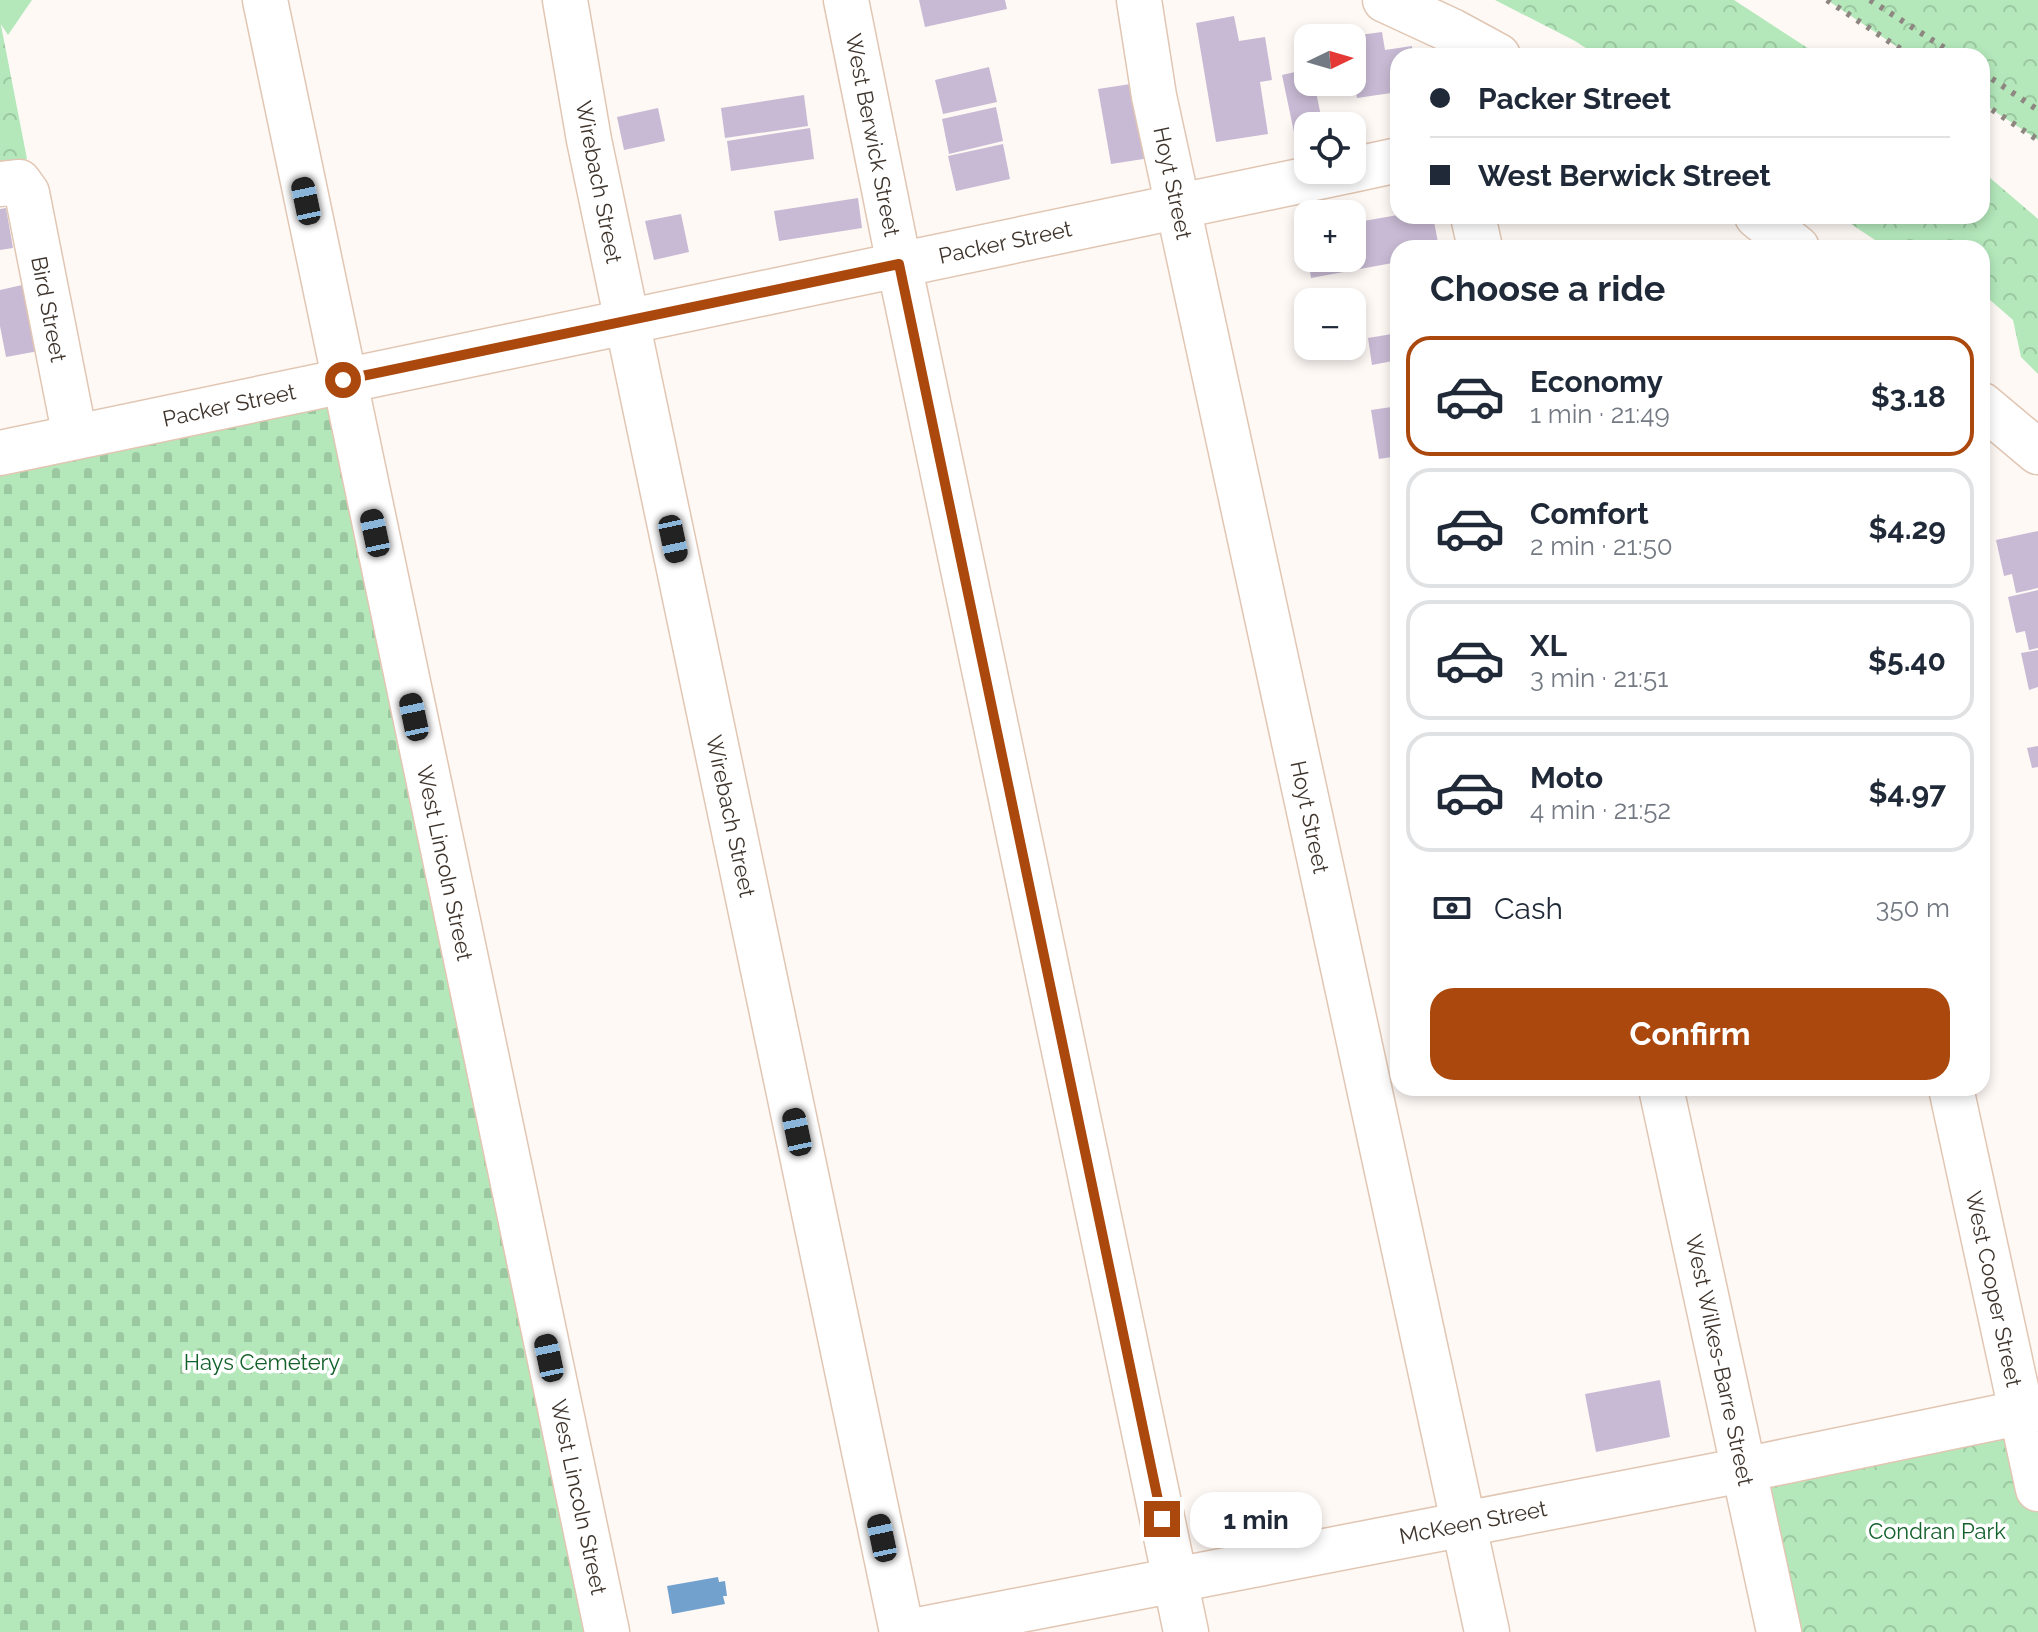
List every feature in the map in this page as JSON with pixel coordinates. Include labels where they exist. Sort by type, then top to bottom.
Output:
[{"type":"street","name":"West Lincoln Street","points":[[265,0],[607,1632]]},
{"type":"street","name":"Wirebach Street","points":[[565,0],[589,140],[904,1632]]},
{"type":"street","name":"West Berwick Street","points":[[846,0],[1186,1632]]},
{"type":"street","name":"Hoyt Street","points":[[1139,0],[1154,96],[1487,1632]]},
{"type":"street","points":[[1385,0],[1452,44]]},
{"type":"street","name":"Packer Street","points":[[1366,167],[1390,162]]},
{"type":"street","name":"Packer Street","points":[[0,453],[1294,182]]},
{"type":"street","name":"Bird Street","points":[[9,183],[27,193],[75,437]]},
{"type":"street","points":[[1990,412],[2038,452]]},
{"type":"street","name":"West Wilkes-Barre Street","points":[[1663,1096],[1779,1632]]},
{"type":"street","name":"West Cooper Street","points":[[1953,1096],[2029,1411],[2038,1489]]},
{"type":"street","name":"McKeen Street","points":[[904,1632],[1743,1470],[2029,1411]]},
{"type":"green space","points":[[0,0],[32,0],[8,35],[0,23]]},
{"type":"green space","points":[[1495,0],[1734,0],[1808,48],[1586,48]]},
{"type":"green space","points":[[1827,0],[2038,0],[2038,140],[1990,108],[1990,48],[1899,48]]},
{"type":"green space","points":[[0,20],[27,159],[0,165]]},
{"type":"green space","points":[[1990,178],[2038,219],[2038,374],[2021,357],[2013,320],[1990,300],[1990,240],[1875,240],[1851,224],[1990,224]]},
{"type":"green space","name":"Hays Cemetery","points":[[334,401],[586,1632],[0,1632],[0,474]]},
{"type":"green space","name":"Condran Park","points":[[2020,1413],[2038,1489],[2038,1632],[1779,1632],[1743,1470]]},
{"type":"water","points":[[718,1577],[719,1582],[725,1581],[725,1604],[672,1614],[667,1586]]},
{"type":"building","points":[[919,0],[1005,0],[1007,9],[925,27]]},
{"type":"building","points":[[1234,16],[1239,41],[1265,37],[1272,80],[1260,82],[1268,134],[1216,142],[1196,23]]},
{"type":"building","points":[[1382,32],[1385,50],[1390,49],[1390,93],[1357,98],[1366,96],[1366,34]]},
{"type":"building","points":[[989,67],[997,102],[943,114],[935,80]]},
{"type":"building","points":[[1294,72],[1294,96],[1317,96],[1320,112],[1294,112],[1294,132],[1282,75]]},
{"type":"building","points":[[1137,83],[1150,158],[1111,164],[1098,89]]},
{"type":"building","points":[[804,95],[808,126],[725,138],[721,108]]},
{"type":"building","points":[[996,107],[1003,141],[949,154],[942,119]]},
{"type":"building","points":[[658,108],[665,141],[624,150],[617,117]]},
{"type":"building","points":[[810,128],[814,159],[731,171],[727,141]]},
{"type":"building","points":[[1003,144],[1010,179],[956,191],[948,156]]},
{"type":"building","points":[[858,198],[862,228],[779,241],[774,211]]},
{"type":"building","points":[[6,208],[13,248],[0,250],[0,209]]},
{"type":"building","points":[[681,214],[689,252],[654,260],[645,221]]},
{"type":"building","points":[[1390,216],[1390,224],[1434,224],[1438,240],[1390,240],[1390,263],[1366,268],[1366,221]]},
{"type":"building","points":[[1310,272],[1344,272],[1311,278]]},
{"type":"building","points":[[31,283],[44,350],[6,357],[0,326],[0,290]]},
{"type":"building","points":[[1390,334],[1390,362],[1372,365],[1368,338]]},
{"type":"building","points":[[1390,407],[1390,457],[1379,459],[1371,410]]},
{"type":"building","points":[[2038,531],[2038,588],[2016,593],[2012,574],[2004,576],[1996,540]]},
{"type":"building","points":[[2038,590],[2038,648],[2029,650],[2025,631],[2016,633],[2008,597]]},
{"type":"building","points":[[2038,650],[2038,687],[2029,690],[2021,653]]},
{"type":"building","points":[[2038,746],[2038,767],[2032,768],[2027,748]]},
{"type":"building","points":[[1660,1380],[1670,1437],[1596,1452],[1585,1394]]},
{"type":"railway","points":[[1827,0],[1899,48]]},
{"type":"railway","points":[[1870,0],[1945,48]]},
{"type":"railway","points":[[1990,77],[2038,110]]},
{"type":"railway","points":[[1990,108],[2038,140]]},
{"type":"route","points":[[343,380],[899,264],[1162,1519]]}]
